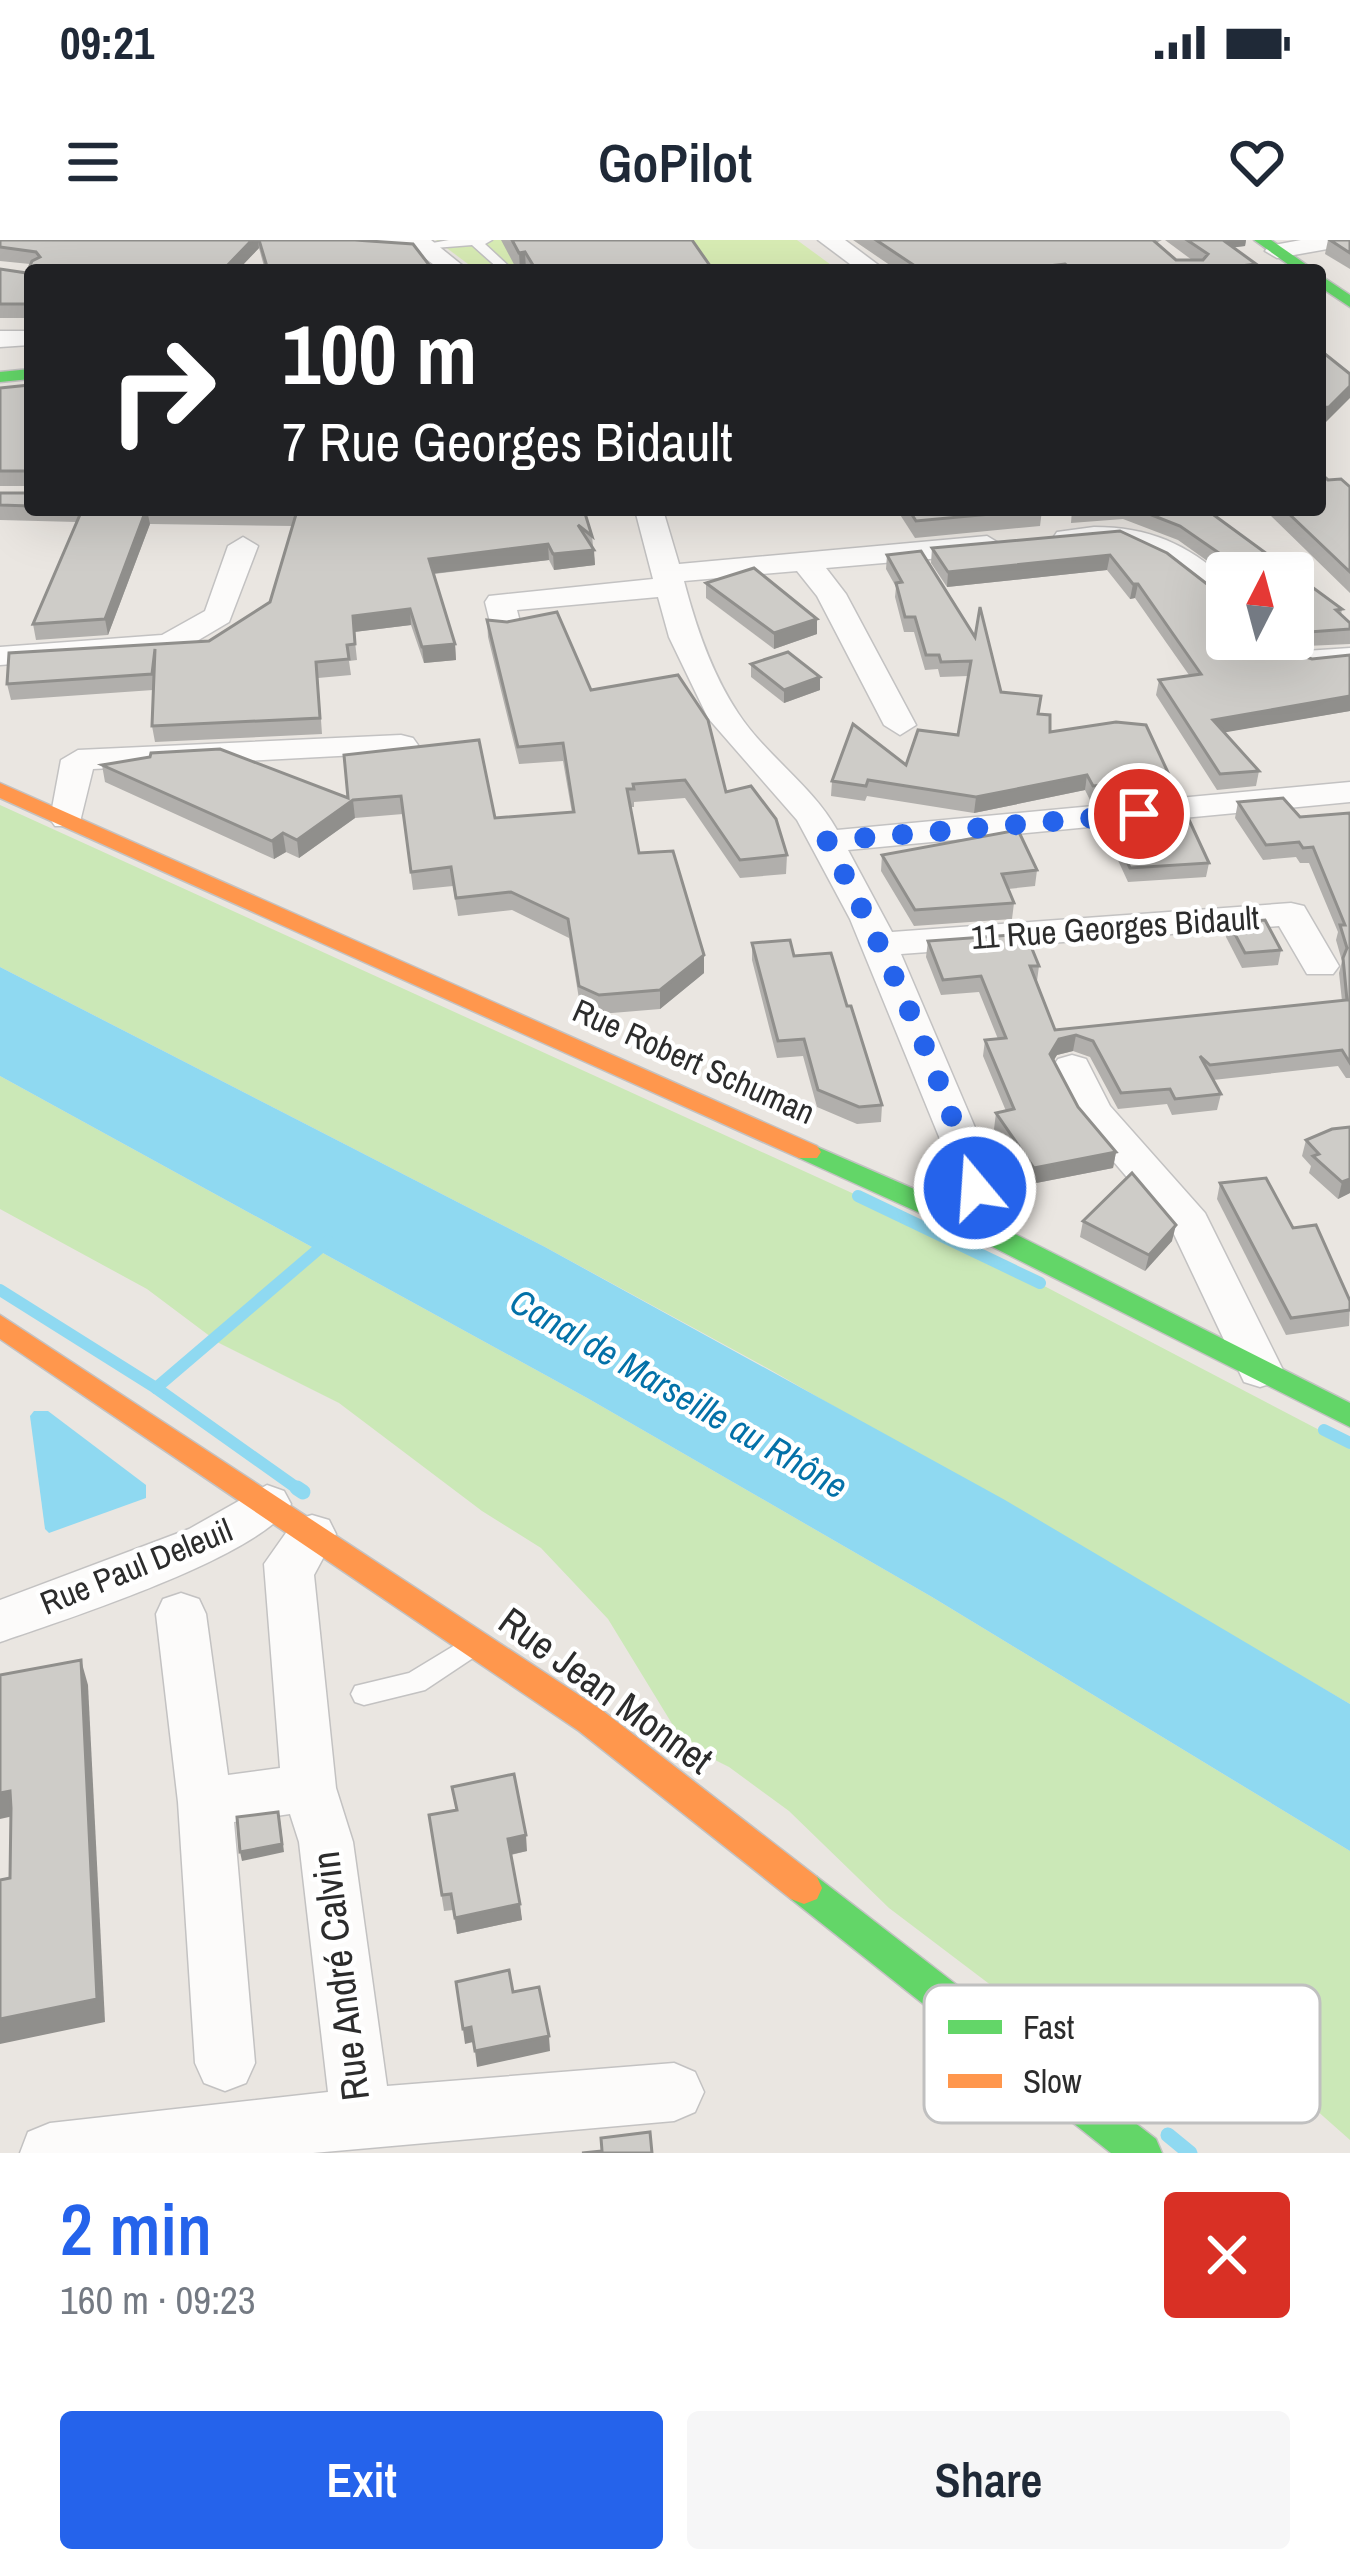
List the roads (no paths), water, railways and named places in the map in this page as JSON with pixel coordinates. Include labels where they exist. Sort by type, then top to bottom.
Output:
[{"type":"street","points":[[326,240],[419,243],[448,264]]},
{"type":"street","points":[[830,240],[864,264]]},
{"type":"street","points":[[1269,245],[1342,240]]},
{"type":"street","points":[[1269,245],[1297,264]]},
{"type":"street","points":[[650,516],[684,637],[724,718],[812,816],[879,944],[962,1144],[987,1232]]},
{"type":"street","points":[[497,606],[805,561],[1121,532],[1154,542],[1206,579]]},
{"type":"street","points":[[0,656],[169,644],[218,616],[243,546]]},
{"type":"street","points":[[805,561],[831,594],[900,725]]},
{"type":"street","points":[[1293,660],[1306,664],[1350,657]]},
{"type":"street","points":[[67,819],[78,760],[401,745]]},
{"type":"street","name":"Rue Robert Schuman","points":[[0,790],[987,1232],[1350,1416]]},
{"type":"street","points":[[827,841],[1350,793]]},
{"type":"street","name":"11 Rue Georges Bidault","points":[[879,944],[1292,914],[1320,965]]},
{"type":"street","points":[[1072,1068],[1093,1112],[1190,1223],[1260,1370]]},
{"type":"street","name":"Rue Jean Monnet","points":[[0,1325],[591,1721],[928,1985]]},
{"type":"street","name":"Rue Paul Deleuil","points":[[0,1621],[206,1543],[267,1504]]},
{"type":"street","name":"Rue André Calvin","points":[[50,2153],[361,2118],[326,1842],[309,1788],[289,1564],[312,1534]]},
{"type":"street","points":[[181,1614],[205,1802],[225,2063]]},
{"type":"street","points":[[205,1802],[309,1788]]},
{"type":"street","points":[[361,2118],[674,2092]]},
{"type":"street","name":"Rue Jean Monnet","points":[[1104,2123],[1142,2153]]},
{"type":"lane","points":[[419,243],[486,240]]},
{"type":"lane","points":[[476,241],[501,264]]},
{"type":"lane","points":[[364,1694],[416,1682],[476,1644]]},
{"type":"water","name":"Canal de Marseille au Rhône","points":[[0,967],[545,1247],[1005,1500],[1350,1704],[1350,1851],[932,1597],[589,1399],[0,1076]]},
{"type":"water","points":[[34,1411],[48,1411],[146,1485],[146,1498],[49,1533],[30,1416]]},
{"type":"waterway","points":[[858,1196],[1040,1283]]},
{"type":"waterway","points":[[156,1388],[328,1241]]},
{"type":"waterway","points":[[0,1290],[156,1388]]},
{"type":"waterway","points":[[156,1388],[301,1491]]},
{"type":"waterway","points":[[1324,1430],[1350,1443]]},
{"type":"waterway","points":[[297,1488],[303,1492]]},
{"type":"waterway","points":[[1168,2135],[1190,2153]]}]
